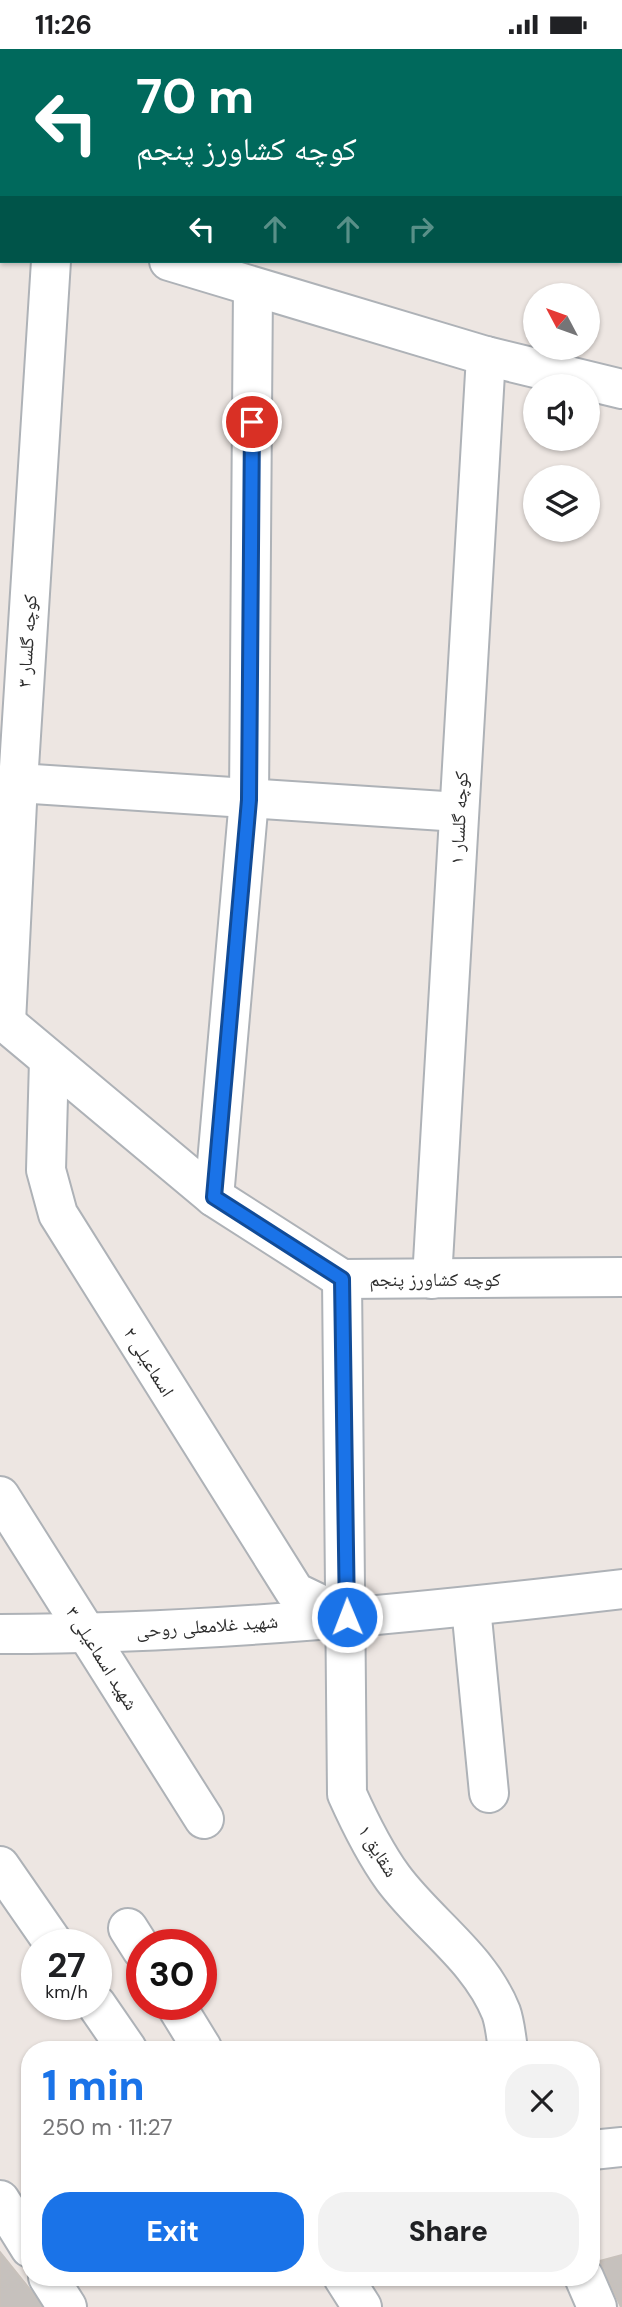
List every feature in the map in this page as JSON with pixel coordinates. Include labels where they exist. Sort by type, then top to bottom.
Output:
[{"type":"street","name":"کوچه گلسار ۳","points":[[3,1020],[51,263]]},
{"type":"street","points":[[175,263],[486,356],[622,389]]},
{"type":"street","points":[[214,1197],[249,800],[253,288]]},
{"type":"street","name":"کوچه گلسار ۱","points":[[432,1279],[486,356]]},
{"type":"street","points":[[18,783],[459,812]]},
{"type":"street","name":"کوچه کشاورز پنجم","points":[[3,1020],[214,1197],[342,1279],[622,1277]]},
{"type":"street","name":"اسماعیلی ۲","points":[[48,1060],[46,1170],[58,1214],[295,1592],[347,1617]]},
{"type":"street","name":"شقایق ۱","points":[[342,1279],[347,1794],[365,1834],[394,1880],[458,1947],[492,1996],[502,2013],[507,2041]]},
{"type":"street","name":"شهید اسماعیلی ۳","points":[[0,1496],[204,1819]]},
{"type":"street","name":"شهید غلامعلی روحی","points":[[0,1634],[88,1634],[347,1617],[471,1607],[622,1589]]},
{"type":"street","points":[[471,1607],[489,1793]]},
{"type":"street","points":[[0,1866],[44,1929]]},
{"type":"street","points":[[107,2020],[121,2041]]},
{"type":"street","points":[[181,2020],[190,2041]]},
{"type":"street","points":[[600,2149],[622,2147]]},
{"type":"street","points":[[0,2200],[21,2234]]},
{"type":"street","points":[[53,2286],[66,2307]]},
{"type":"street","points":[[349,2286],[362,2307]]},
{"type":"street","points":[[588,2286],[597,2307]]},
{"type":"building","points":[[0,2252],[21,2278],[21,2286],[27,2286],[44,2307],[0,2307]]},
{"type":"building","points":[[622,2255],[622,2307],[621,2307],[600,2261]]},
{"type":"route","points":[[252,422],[249,800],[214,1197],[342,1279],[347,1617]]}]
